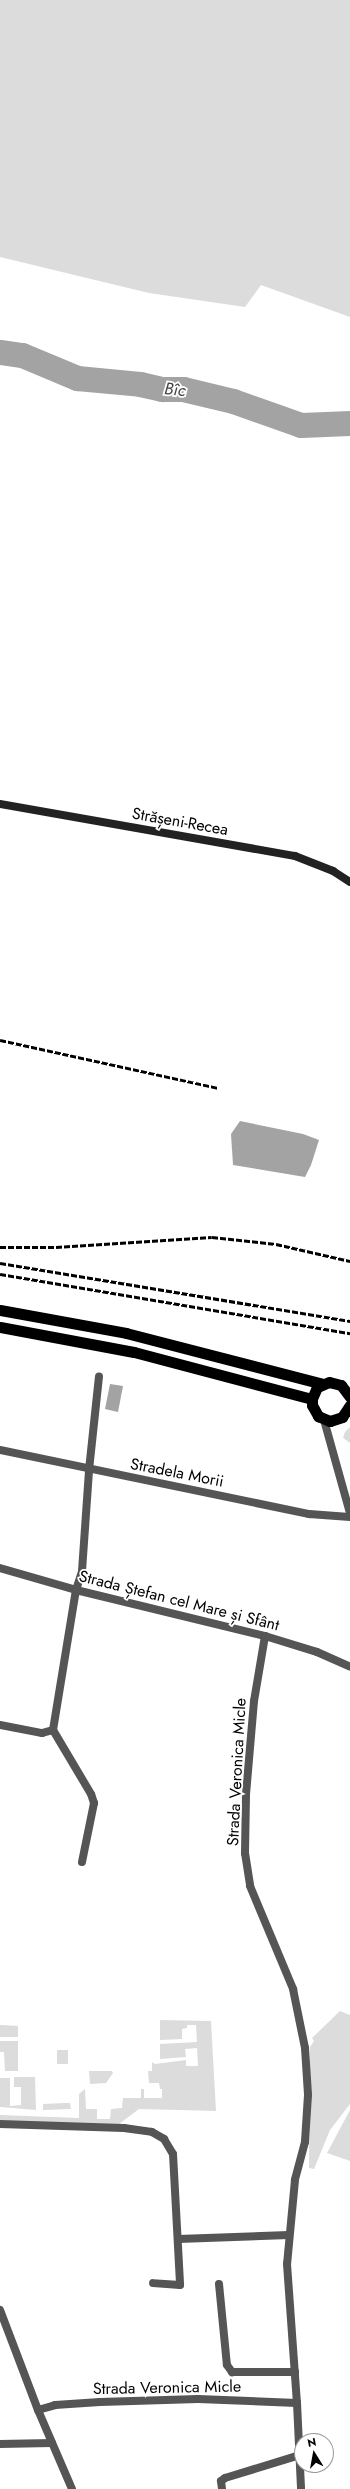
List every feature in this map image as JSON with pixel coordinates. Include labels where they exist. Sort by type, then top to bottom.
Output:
[{"type":"highway","points":[[0,1310],[126,1333],[323,1384],[336,1382],[346,1389],[349,1403],[337,1420],[324,1420],[314,1412],[312,1399],[314,1393],[323,1384]]},
{"type":"highway","points":[[0,1327],[134,1352],[312,1399]]},
{"type":"main road","name":"Strășeni-Recea","points":[[0,804],[295,856],[333,871],[350,882]]},
{"type":"street","points":[[82,1862],[94,1803],[91,1794],[53,1730],[76,1590],[82,1571],[89,1470],[99,1377]]},
{"type":"street","points":[[324,1420],[350,1513]]},
{"type":"street","name":"Stradela Morii","points":[[0,1450],[89,1470],[309,1514],[350,1517]]},
{"type":"street","name":"Strada Ștefan cel Mare și Sfânt","points":[[0,1568],[76,1590],[265,1636],[317,1652],[350,1666]]},
{"type":"street","name":"Strada Veronica Micle","points":[[265,1636],[254,1701],[246,1795],[245,1853],[250,1886],[293,1989],[305,2048],[308,2095],[305,2142],[295,2180],[287,2264],[299,2433]]},
{"type":"street","points":[[0,1725],[42,1733],[53,1730]]},
{"type":"street","points":[[0,2124],[124,2128],[152,2132],[164,2139],[173,2154],[180,2285],[153,2284]]},
{"type":"street","points":[[178,2239],[289,2235]]},
{"type":"street","name":"Strada Veronica Micle","points":[[219,2284],[227,2365],[232,2372],[295,2372]]},
{"type":"street","points":[[0,2310],[3,2324],[72,2489]]},
{"type":"street","name":"Strada Veronica Micle","points":[[38,2410],[70,2404],[175,2400],[297,2403]]},
{"type":"street","points":[[0,2444],[52,2443]]},
{"type":"street","points":[[222,2489],[221,2481],[225,2478],[294,2458]]},
{"type":"street","name":"Strada Veronica Micle","points":[[301,2473],[301,2489]]},
{"type":"shaded area","points":[[0,0],[350,0],[350,317],[261,285],[245,307],[149,293],[0,257]]},
{"type":"shaded area","points":[[240,1121],[303,1134],[319,1140],[311,1165],[305,1177],[233,1165],[231,1134]]},
{"type":"shaded area","points":[[110,1384],[123,1386],[118,1412],[105,1409]]},
{"type":"shaded area","points":[[350,1427],[350,1443],[343,1438],[345,1432]]},
{"type":"shaded area","points":[[340,2011],[350,2015],[350,2104],[330,2130],[314,2169],[309,2168],[310,2047],[314,2041],[312,2038]]},
{"type":"shaded area","points":[[160,2020],[211,2021],[216,2111],[139,2109],[119,2124],[0,2121],[0,2115],[79,2118],[79,2094],[85,2089],[86,2109],[97,2109],[97,2119],[110,2119],[111,2109],[122,2108],[123,2098],[141,2098],[141,2089],[144,2089],[144,2098],[162,2098],[162,2089],[160,2089],[159,2083],[149,2083],[148,2071],[152,2071],[152,2062],[155,2064],[186,2060],[186,2066],[198,2066],[197,2048],[185,2049],[186,2057],[160,2059],[160,2044],[197,2042],[196,2025],[187,2025],[187,2028],[182,2029],[182,2039],[160,2040]]},
{"type":"shaded area","points":[[0,2025],[18,2026],[18,2037],[0,2037]]},
{"type":"shaded area","points":[[0,2041],[18,2041],[18,2071],[5,2071],[4,2052],[0,2052]]},
{"type":"shaded area","points":[[57,2050],[68,2050],[68,2064],[57,2064]]},
{"type":"shaded area","points":[[89,2071],[112,2071],[113,2073],[106,2083],[90,2084]]},
{"type":"shaded area","points":[[14,2077],[35,2077],[36,2110],[0,2107],[0,2078],[10,2078],[10,2106],[21,2105],[21,2087],[14,2087]]},
{"type":"shaded area","points":[[70,2103],[71,2109],[43,2110],[43,2104]]},
{"type":"shaded area","points":[[350,2110],[350,2161],[327,2153]]},
{"type":"waterway","name":"Bîc","points":[[0,352],[22,355],[77,378],[140,384],[162,389],[183,389],[233,401],[301,425],[350,423]]},
{"type":"railway","points":[[0,1040],[218,1088]]},
{"type":"railway","points":[[0,1247],[56,1247],[212,1237],[276,1244],[350,1261]]},
{"type":"railway","points":[[0,1263],[350,1321]]},
{"type":"railway","points":[[0,1274],[350,1333]]}]
